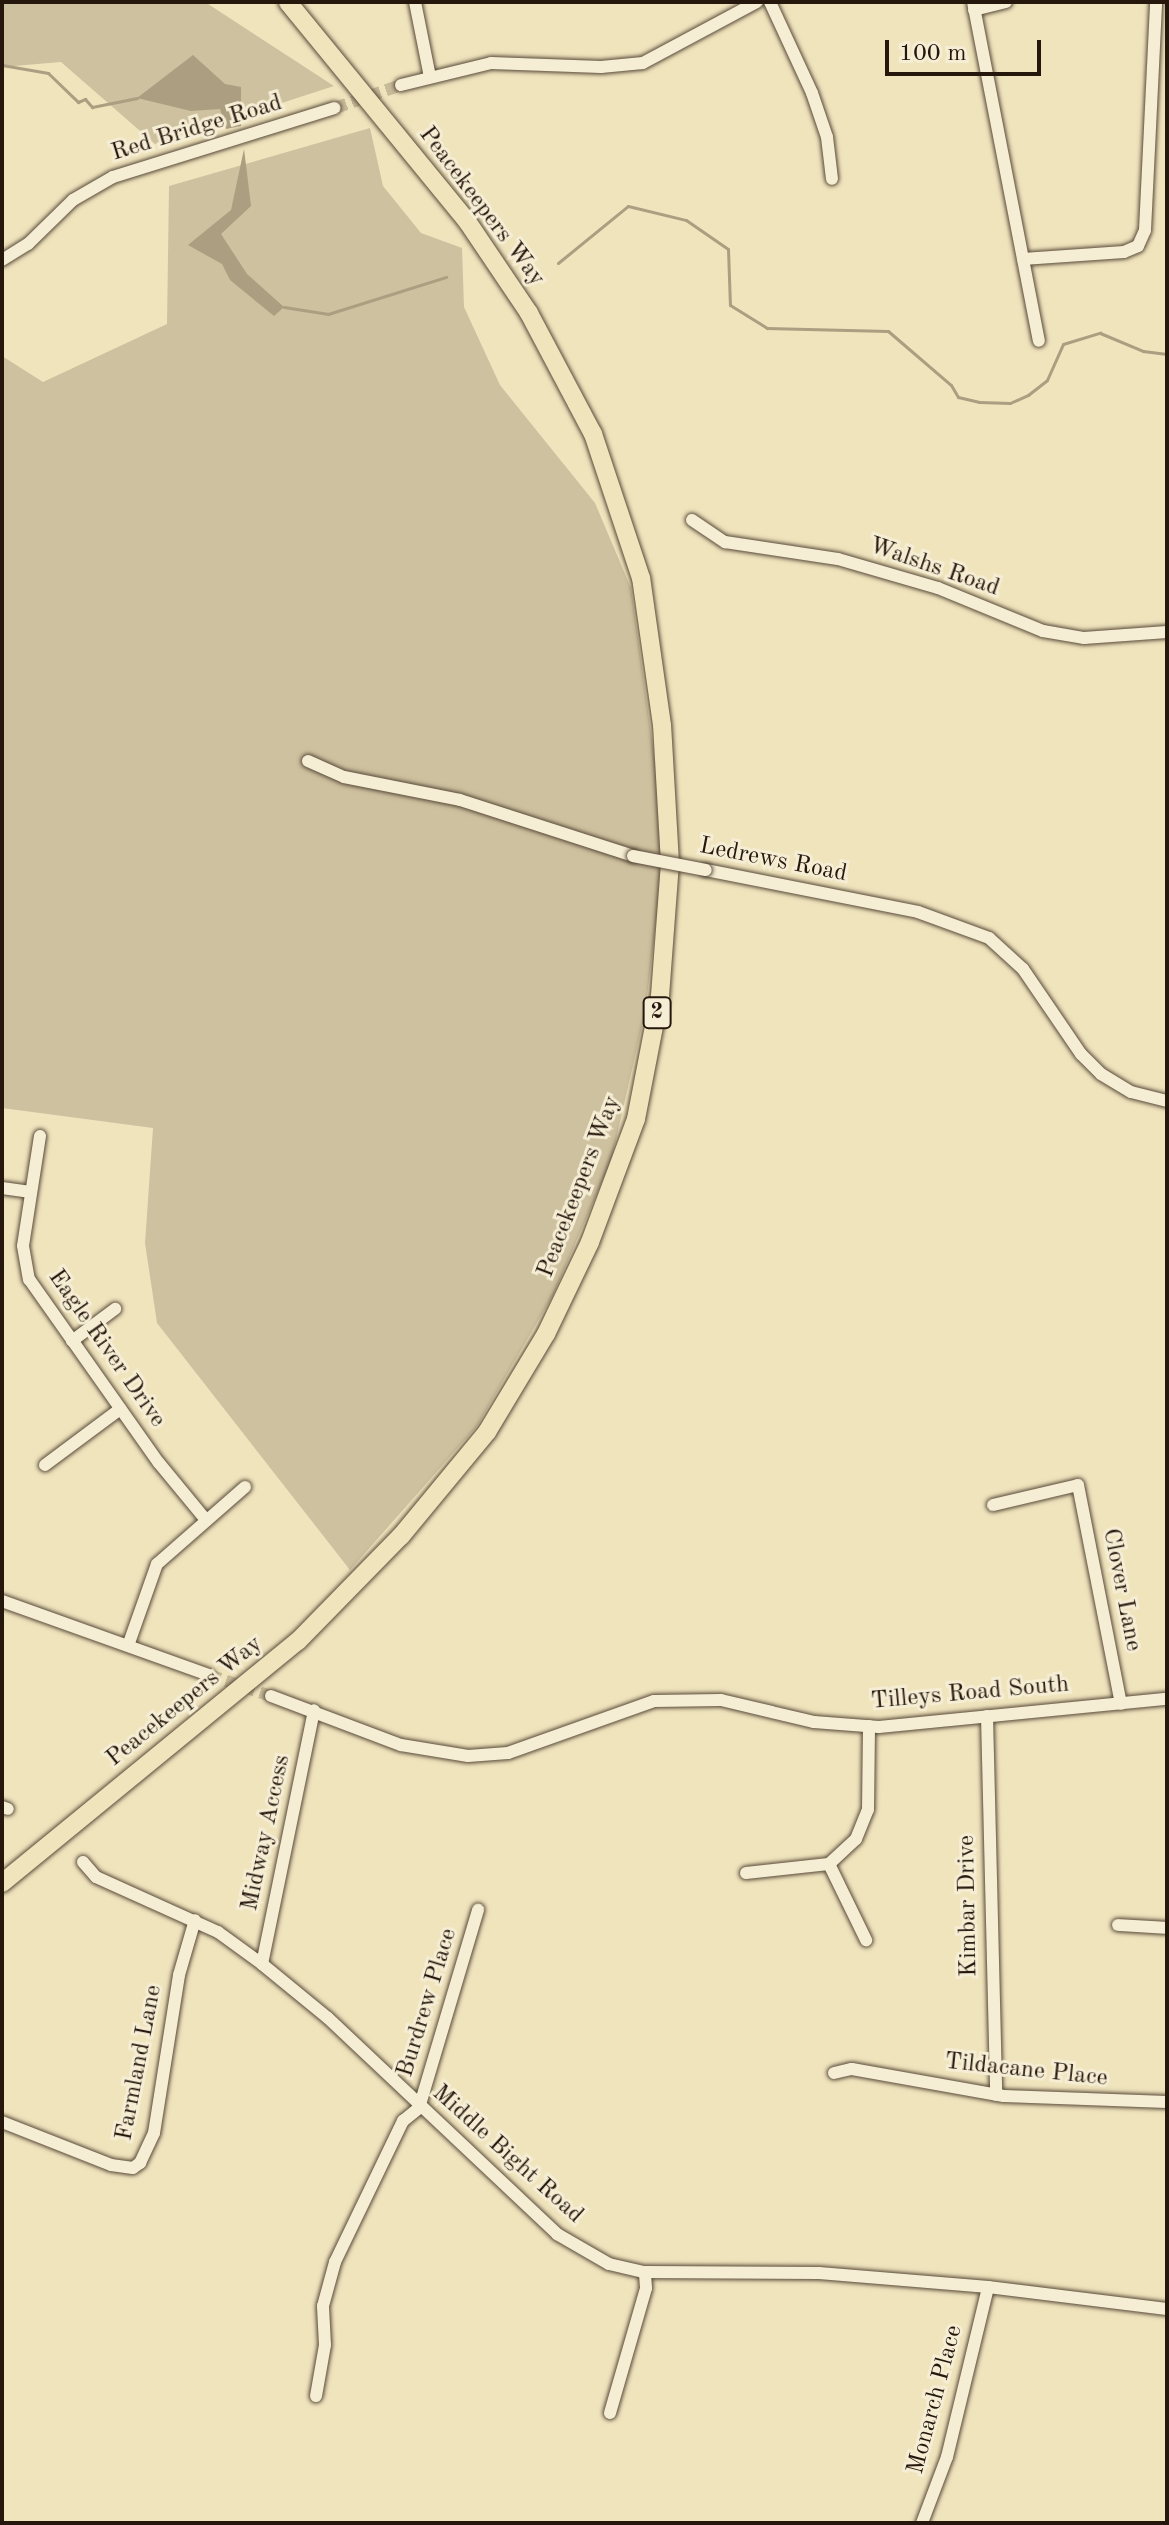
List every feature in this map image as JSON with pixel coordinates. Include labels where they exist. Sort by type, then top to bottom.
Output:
[{"type":"highway","name":"Peacekeepers Way","points":[[2,1883],[298,1641],[401,1536],[487,1432],[546,1334],[590,1242],[636,1119],[660,996],[670,863],[662,725],[641,578],[593,434],[529,313],[467,221],[288,2]]},
{"type":"street","points":[[415,2],[430,77]]},
{"type":"street","points":[[401,85],[491,63],[601,67],[643,63],[757,2]]},
{"type":"street","points":[[770,2],[817,108],[832,179]]},
{"type":"street","points":[[1006,2],[974,6],[1039,341]]},
{"type":"street","points":[[1023,259],[1124,252],[1138,246],[1145,230],[1156,2]]},
{"type":"street","name":"Red Bridge Road","points":[[2,260],[28,244],[73,200],[113,177],[335,108]]},
{"type":"street","name":"Walshs Road","points":[[692,520],[725,542],[838,559],[938,588],[1043,631],[1084,638],[1167,632]]},
{"type":"street","name":"Ledrews Road","points":[[308,761],[344,777],[460,800],[633,856],[918,912],[989,938],[1023,969],[1081,1054],[1101,1074],[1131,1092],[1167,1101]]},
{"type":"street","name":"Eagle River Drive","points":[[40,1136],[31,1192],[25,1267],[35,1291],[120,1409],[206,1520]]},
{"type":"street","points":[[2,1188],[31,1192]]},
{"type":"street","points":[[72,1341],[115,1309]]},
{"type":"street","points":[[45,1465],[120,1409]]},
{"type":"street","name":"Clover Lane","points":[[993,1505],[1078,1485],[1121,1704]]},
{"type":"street","points":[[129,1643],[152,1571],[245,1487]]},
{"type":"street","points":[[2,1601],[129,1643],[209,1675]]},
{"type":"street","name":"Tilleys Road South","points":[[271,1696],[401,1745],[468,1756],[508,1753],[654,1701],[721,1700],[814,1722],[869,1726],[1167,1699]]},
{"type":"street","name":"Midway Access","points":[[262,1964],[314,1710]]},
{"type":"street","name":"Kimbar Drive","points":[[987,1716],[996,2095]]},
{"type":"street","points":[[746,1873],[829,1864],[856,1839],[868,1810],[869,1726]]},
{"type":"street","name":"Middle Bight Road","points":[[83,1862],[96,1877],[195,1920],[262,1964],[328,2018],[419,2108],[557,2234],[609,2264],[645,2272],[819,2273],[988,2287],[1167,2309]]},
{"type":"street","points":[[829,1864],[866,1940]]},
{"type":"street","name":"Burdrew Place","points":[[419,2108],[478,1910]]},
{"type":"street","name":"Farmland Lane","points":[[2,2122],[123,2168],[140,2163],[154,2133],[179,1975],[195,1920]]},
{"type":"street","points":[[1118,1925],[1167,1928]]},
{"type":"street","name":"Tildacane Place","points":[[834,2073],[852,2069],[996,2095],[1167,2102]]},
{"type":"street","points":[[316,2396],[325,2345],[323,2306],[335,2262],[403,2121],[419,2108]]},
{"type":"street","points":[[610,2413],[646,2288],[645,2272]]},
{"type":"street","name":"Monarch Place","points":[[922,2523],[947,2457],[988,2287]]},
{"type":"shaded area","points":[[2,2],[205,2],[334,86],[155,144],[61,62],[2,67]]},
{"type":"shaded area","points":[[193,55],[225,84],[241,87],[241,126],[226,129],[220,109],[191,111],[137,98]]},
{"type":"shaded area","points":[[370,128],[383,186],[421,233],[462,248],[464,307],[500,385],[595,503],[631,588],[656,770],[662,872],[645,1013],[611,1161],[553,1295],[477,1426],[350,1570],[157,1323],[145,1243],[153,1128],[2,1108],[2,356],[43,382],[167,324],[169,186]]},
{"type":"shaded area","points":[[244,149],[251,206],[221,234],[247,274],[284,307],[274,316],[230,280],[222,264],[188,245],[231,210]]},
{"type":"waterway","points":[[2,65],[48,73],[78,102],[85,99],[92,107],[137,98]]},
{"type":"waterway","points":[[558,263],[628,206],[686,220],[728,249],[730,305],[767,328],[888,331],[951,385],[958,397],[979,402],[1010,403],[1028,395],[1047,380],[1063,344],[1100,333],[1143,351],[1167,354]]},
{"type":"waterway","points":[[284,307],[328,314],[446,277]]},
{"type":"tunnel","points":[[335,108],[401,85]]},
{"type":"tunnel","points":[[209,1675],[271,1696]]}]
